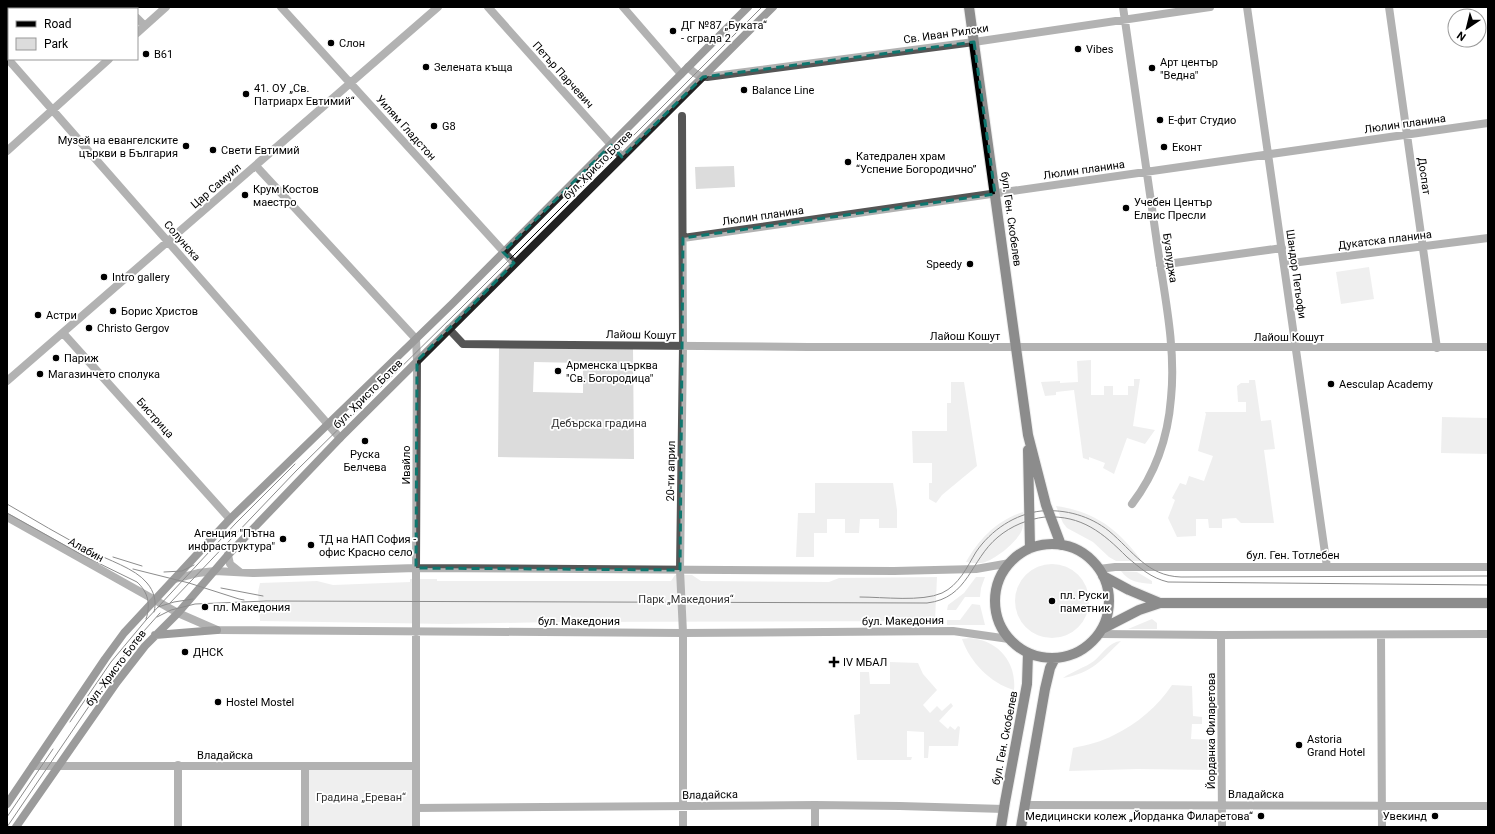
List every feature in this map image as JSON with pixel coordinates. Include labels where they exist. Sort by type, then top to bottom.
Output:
[{"type":"main road","name":"бул. Христо Ботев","points":[[7,804],[124,633],[230,519],[416,339],[748,7]]},
{"type":"main road","name":"бул. Христо Ботев","points":[[16,827],[117,682],[145,646],[178,613],[228,555],[340,438],[772,7]]},
{"type":"main road","name":"бул. Ген. Скобелев","points":[[969,7],[1028,435],[1046,505],[1061,545]]},
{"type":"main road","name":"бул. Ген. Скобелев","points":[[1028,435],[1030,548]]},
{"type":"main road","points":[[1160,603],[1129,590],[1101,572],[1090,559],[1080,551],[1061,545],[1049,544],[1030,548],[1010,563],[1003,571],[999,581],[995,601],[998,619],[1002,629],[1009,639],[1028,653],[1041,657],[1055,658],[1066,656],[1082,650],[1100,631],[1139,610],[1160,603],[1488,603]]},
{"type":"main road","points":[[1100,631],[1107,616],[1109,603],[1108,589],[1101,572]]},
{"type":"main road","points":[[155,635],[217,630]]},
{"type":"main road","name":"бул. Ген. Скобелев","points":[[1001,827],[1027,684],[1028,653]]},
{"type":"main road","points":[[1021,827],[1045,689],[1050,668],[1055,658]]},
{"type":"street","points":[[138,32],[166,7]]},
{"type":"street","name":"Уилям Гладстон","points":[[282,7],[514,263]]},
{"type":"street","name":"Цар Самуил","points":[[7,381],[438,7]]},
{"type":"street","name":"Петър Парчевич","points":[[488,7],[622,156]]},
{"type":"street","points":[[623,7],[681,74]]},
{"type":"street","name":"Бузлуджа","points":[[1123,7],[1148,172],[1171,347],[1171,398],[1161,447],[1151,475],[1132,504]]},
{"type":"street","name":"Св. Иван Рилски","points":[[703,77],[974,42],[1210,7]]},
{"type":"street","name":"Шандор Петьофи","points":[[1247,7],[1327,567]]},
{"type":"street","name":"Доспат","points":[[1390,7],[1437,348]]},
{"type":"street","points":[[138,19],[145,26]]},
{"type":"street","name":"Солунска","points":[[9,60],[340,438]]},
{"type":"street","points":[[7,151],[108,60]]},
{"type":"street","points":[[688,67],[695,74],[703,77]]},
{"type":"street","name":"20-ти април","points":[[682,116],[683,346],[680,570],[683,633],[683,827]]},
{"type":"street","name":"Люлин планина","points":[[683,238],[1488,123]]},
{"type":"street","points":[[256,166],[416,339]]},
{"type":"street","name":"Дукатска планина","points":[[1284,264],[1488,238]]},
{"type":"street","points":[[1160,265],[1282,248]]},
{"type":"street","name":"Лайош Кошут","points":[[449,329],[464,344],[1016,348],[1488,348]]},
{"type":"street","name":"Бистрица","points":[[63,333],[230,519]]},
{"type":"street","name":"Ивайло","points":[[416,339],[416,827]]},
{"type":"street","name":"Алабин","points":[[7,517],[155,600]]},
{"type":"street","points":[[228,555],[230,564],[240,572]]},
{"type":"street","points":[[175,579],[198,573],[215,571],[253,573],[416,568],[948,570],[976,569],[1010,563]]},
{"type":"street","name":"бул. Ген. Тотлебен","points":[[1101,572],[1115,567],[1488,567]]},
{"type":"street","name":"бул. Македония","points":[[155,600],[192,620],[217,630],[683,633],[953,632],[1009,639]]},
{"type":"street","points":[[1100,631],[1221,635],[1488,634]]},
{"type":"street","name":"Йорданка Филаретова","points":[[1221,635],[1222,827]]},
{"type":"street","points":[[1381,635],[1382,827]]},
{"type":"street","name":"Владайска","points":[[33,766],[416,766]]},
{"type":"street","points":[[178,766],[178,827]]},
{"type":"street","points":[[305,766],[305,827]]},
{"type":"street","name":"Владайска","points":[[1024,805],[1222,804],[1488,806]]},
{"type":"street","points":[[815,805],[815,827]]},
{"type":"street","name":"Владайска","points":[[416,808],[815,805],[1004,809]]},
{"type":"highlighted area","points":[[974,42],[995,194],[683,238],[680,570],[416,568],[417,361],[514,263],[503,252],[611,145],[622,157],[703,77]]},
{"type":"green space","points":[[734,166],[735,187],[696,189],[695,167]]},
{"type":"green space","points":[[1369,267],[1374,299],[1341,304],[1336,272]]},
{"type":"green space","name":"Дебърска градина","points":[[499,347],[633,348],[634,459],[498,457]],"holes":[[[534,362],[583,363],[583,393],[533,392]]]},
{"type":"green space","points":[[1091,360],[1091,395],[1104,395],[1104,386],[1113,386],[1113,395],[1128,395],[1128,386],[1134,386],[1134,379],[1140,379],[1133,426],[1155,430],[1145,444],[1127,438],[1114,474],[1103,468],[1105,463],[1089,457],[1089,460],[1083,458],[1074,390],[1056,392],[1056,395],[1045,396],[1041,382],[1078,382],[1077,361]]},
{"type":"green space","points":[[1249,380],[1255,380],[1261,421],[1271,420],[1275,449],[1264,450],[1274,523],[1241,523],[1236,518],[1222,519],[1222,528],[1209,528],[1208,519],[1196,519],[1196,536],[1177,537],[1168,518],[1175,500],[1172,498],[1180,483],[1186,485],[1189,476],[1204,481],[1213,456],[1198,451],[1206,414],[1205,412],[1246,412],[1246,402],[1238,402],[1237,386],[1241,383],[1249,383]]},
{"type":"green space","points":[[951,382],[964,382],[977,466],[942,495],[936,503],[929,499],[929,483],[932,483],[932,463],[913,463],[912,431],[947,431],[947,403],[951,403]]},
{"type":"green space","points":[[1442,417],[1488,418],[1488,454],[1441,453]]},
{"type":"green space","points":[[815,483],[893,483],[897,510],[897,528],[879,528],[879,519],[860,519],[859,533],[845,533],[845,519],[827,519],[827,533],[814,533],[814,557],[796,557],[798,513],[815,513]]},
{"type":"green space","points":[[1056,506],[1083,513],[1105,524],[1124,540],[1142,561],[1116,561],[1109,557],[1093,542],[1067,528],[1063,523]]},
{"type":"green space","points":[[1023,512],[1022,530],[1010,545],[998,555],[986,562],[966,562],[983,538],[990,531],[1005,520]]},
{"type":"green space","points":[[1045,564],[1059,564],[1073,570],[1083,580],[1089,594],[1087,615],[1083,622],[1073,632],[1059,638],[1045,638],[1031,632],[1021,622],[1015,608],[1015,594],[1021,580],[1031,570]]},
{"type":"green space","points":[[1121,571],[1137,572],[1152,581],[1152,584],[1131,580]]},
{"type":"green space","name":"Парк „Македония“","points":[[675,575],[692,575],[701,581],[829,582],[839,578],[937,577],[935,621],[554,622],[449,624],[260,621],[258,592],[260,583],[317,581],[333,585],[410,582],[410,579],[437,579],[437,581],[671,581]]},
{"type":"green space","points":[[976,577],[985,577],[981,588],[980,597],[965,597],[956,610],[947,610],[948,605],[964,593]]},
{"type":"green space","points":[[972,604],[980,605],[985,625],[947,625],[947,620],[960,620]]},
{"type":"green space","points":[[1152,619],[1157,623],[1157,629],[1128,629]]},
{"type":"green space","points":[[969,638],[988,642],[1003,654],[1012,670],[1014,690],[1005,687],[989,677],[982,670],[970,656],[962,639]]},
{"type":"green space","points":[[1121,641],[1096,665],[1082,673],[1063,678],[1094,661],[1113,643]]},
{"type":"green space","points":[[890,662],[918,663],[923,674],[937,690],[923,705],[930,713],[937,706],[942,711],[951,703],[953,706],[939,721],[948,729],[950,726],[955,730],[958,726],[960,727],[958,746],[929,746],[928,758],[924,758],[924,732],[907,731],[907,757],[912,757],[911,760],[857,760],[854,715],[860,714],[860,672],[869,672],[870,684],[890,684]]},
{"type":"green space","points":[[1172,685],[1192,686],[1193,716],[1202,717],[1202,724],[1192,724],[1191,739],[1215,740],[1213,770],[1137,769],[1069,771],[1073,748],[1104,740],[1131,726],[1154,707]]},
{"type":"green space","name":"Градина „Ереван“","points":[[305,766],[416,766],[416,827],[305,827]]},
{"type":"tram line","points":[[170,603],[296,471],[762,7]]},
{"type":"tram line","points":[[70,722],[111,662],[146,620],[235,524],[295,464]]},
{"type":"tram line","points":[[7,504],[70,540],[120,565],[142,578],[147,583],[154,597],[154,612]]},
{"type":"tram line","points":[[860,597],[913,598],[934,596],[942,593],[948,590],[958,580],[982,544],[996,530],[1013,519],[1041,511],[1068,512],[1094,521],[1109,531],[1141,561],[1169,576],[1488,576]]},
{"type":"tram line","points":[[7,513],[84,556],[137,582],[144,590],[148,599],[148,614],[146,619]]},
{"type":"tram line","points":[[157,617],[171,610],[195,604],[266,601],[927,603],[941,600],[952,594],[961,586],[981,556],[1003,533],[1032,519],[1045,517],[1070,519],[1091,527],[1109,540],[1136,565],[1156,578],[1168,582],[1488,585]]},
{"type":"tram line","points":[[113,557],[142,566]]},
{"type":"tram line","points":[[164,572],[182,571],[194,565]]},
{"type":"tram line","points":[[133,569],[189,583],[244,600]]},
{"type":"tram line","points":[[221,588],[263,596]]},
{"type":"tram line","points":[[158,607],[174,602],[193,599]]},
{"type":"tram line","points":[[7,827],[117,665],[135,641],[160,613]]},
{"type":"tram line","points":[[7,817],[53,749]]},
{"type":"place","name":"ДГ №87 „Буката“ - сграда 2","points":[[673,31]]},
{"type":"place","name":"Слон","points":[[331,43]]},
{"type":"place","name":"Vibes","points":[[1078,49]]},
{"type":"place","name":"B61","points":[[146,54]]},
{"type":"place","name":"Зелената къща","points":[[426,67]]},
{"type":"place","name":"Арт център \"Ведна\"","points":[[1152,68]]},
{"type":"place","name":"Balance Line","points":[[744,90]]},
{"type":"place","name":"41. ОУ „Св. Патриарх Евтимий“","points":[[246,94]]},
{"type":"place","name":"Е-фит Студио","points":[[1160,120]]},
{"type":"place","name":"G8","points":[[434,126]]},
{"type":"place","name":"Музей на евангелските църкви в България","points":[[186,146]]},
{"type":"place","name":"Еконт","points":[[1164,147]]},
{"type":"place","name":"Свети Евтимий","points":[[213,150]]},
{"type":"place","name":"Катедрален храм “Успение Богородично”","points":[[848,162]]},
{"type":"place","name":"Крум Костов маестро","points":[[245,195]]},
{"type":"place","name":"Учебен Център Елвис Пресли","points":[[1126,208]]},
{"type":"place","name":"Speedy","points":[[970,264]]},
{"type":"place","name":"Intro gallery","points":[[104,277]]},
{"type":"place","name":"Борис Христов","points":[[113,311]]},
{"type":"place","name":"Астри","points":[[38,315]]},
{"type":"place","name":"Christo Gergov","points":[[89,328]]},
{"type":"place","name":"Париж","points":[[56,358]]},
{"type":"place","name":"Арменска църква \"Св. Богородица\"","points":[[558,371]]},
{"type":"place","name":"Магазинчето сполука","points":[[40,374]]},
{"type":"place","name":"Aesculap Academy","points":[[1331,384]]},
{"type":"place","name":"Руска Белчева","points":[[365,441]]},
{"type":"place","name":"Агенция \"Пътна инфраструктура\"","points":[[283,539]]},
{"type":"place","name":"ТД на НАП София - офис Красно село","points":[[311,545]]},
{"type":"place","name":"пл. Руски паметник","points":[[1052,601]]},
{"type":"place","name":"пл. Македония","points":[[205,607]]},
{"type":"place","name":"ДНСК","points":[[185,652]]},
{"type":"place","name":"IV МБАЛ","points":[[834,662]]},
{"type":"place","name":"Hostel Mostel","points":[[218,702]]},
{"type":"place","name":"Astoria Grand Hotel","points":[[1299,745]]},
{"type":"place","name":"Медицински колеж „Йорданка Филаретова“","points":[[1261,816]]},
{"type":"place","name":"Увекинд","points":[[1435,816]]}]
